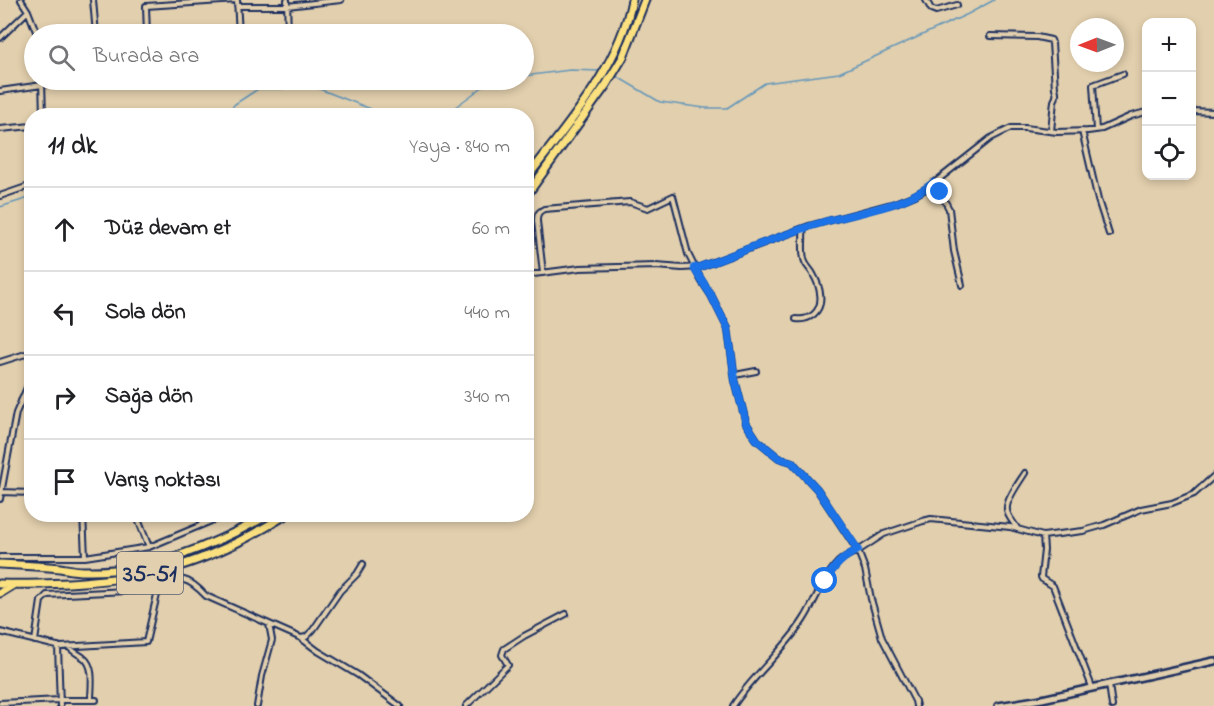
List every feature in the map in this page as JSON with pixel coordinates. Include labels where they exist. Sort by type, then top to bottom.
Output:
[{"type":"main road","points":[[534,168],[586,99],[614,55],[632,0]]},
{"type":"main road","points":[[534,185],[606,86],[623,57],[645,0]]},
{"type":"main road","name":"35-51","points":[[0,564],[81,571],[140,566],[171,559],[199,549],[256,522]]},
{"type":"main road","name":"35-51","points":[[0,584],[108,580],[163,570],[224,549],[275,522]]},
{"type":"main road","points":[[0,593],[14,585]]},
{"type":"street","points":[[21,0],[34,24]]},
{"type":"street","points":[[93,0],[95,24]]},
{"type":"street","points":[[146,0],[147,24]]},
{"type":"street","points":[[146,6],[237,0],[238,24]]},
{"type":"street","points":[[287,0],[288,24]]},
{"type":"street","points":[[237,6],[287,6],[341,0]]},
{"type":"street","points":[[926,0],[931,9],[936,11],[957,5]]},
{"type":"street","points":[[0,38],[28,11]]},
{"type":"street","points":[[990,36],[1037,37],[1051,40],[1056,92],[1051,131]]},
{"type":"street","points":[[1096,130],[1094,85],[1123,74]]},
{"type":"street","points":[[0,91],[24,88]]},
{"type":"street","points":[[42,90],[43,108]]},
{"type":"street","points":[[1196,111],[1214,112]]},
{"type":"street","points":[[534,274],[580,268],[700,267],[803,229],[896,203],[915,195],[991,138],[1011,128],[1051,131],[1096,130],[1142,113]]},
{"type":"street","points":[[0,129],[24,127]]},
{"type":"street","points":[[1082,131],[1098,200],[1109,234]]},
{"type":"street","points":[[933,183],[949,209],[954,251],[962,285]]},
{"type":"street","points":[[0,195],[24,188]]},
{"type":"street","points":[[543,273],[537,221],[540,211],[630,202],[648,208],[673,196],[688,254],[728,329],[746,423],[757,440],[779,458],[792,462],[811,482],[858,550],[882,638],[916,706]]},
{"type":"street","points":[[796,319],[803,320],[811,317],[821,303],[819,287],[805,262],[803,229]]},
{"type":"street","points":[[0,362],[24,354]]},
{"type":"street","points":[[735,375],[756,371]]},
{"type":"street","points":[[0,499],[14,423],[24,394]]},
{"type":"street","points":[[1017,529],[1006,509],[1024,473]]},
{"type":"street","points":[[733,706],[804,619],[835,566],[847,555],[884,534],[932,519],[1010,526],[1043,536],[1092,530],[1141,509],[1172,503],[1194,494],[1214,476]]},
{"type":"street","points":[[1,492],[24,493]]},
{"type":"street","points":[[83,522],[85,557]]},
{"type":"street","points":[[139,522],[149,547]]},
{"type":"street","points":[[0,557],[85,557],[149,547],[209,522]]},
{"type":"street","points":[[1043,536],[1041,577],[1053,586],[1092,687]]},
{"type":"street","points":[[301,638],[306,637],[313,630],[340,591],[357,574],[363,564]]},
{"type":"street","points":[[0,632],[69,647],[146,642],[163,570]]},
{"type":"street","points":[[35,641],[41,602],[47,595],[146,590],[171,580],[184,579],[195,584],[206,596],[301,638],[400,706]]},
{"type":"street","points":[[466,706],[508,665],[502,655],[504,649],[566,614]]},
{"type":"street","points":[[257,706],[272,640],[269,623]]},
{"type":"street","points":[[58,646],[60,706]]},
{"type":"street","points":[[0,703],[93,700],[88,662],[69,647]]},
{"type":"street","points":[[998,706],[1042,699],[1214,661]]},
{"type":"street","points":[[1109,684],[1113,706]]},
{"type":"waterway","points":[[616,76],[660,102],[705,108],[727,108],[765,83],[839,73],[994,0]]},
{"type":"waterway","points":[[534,75],[570,70],[600,71]]},
{"type":"waterway","points":[[231,108],[256,90]]},
{"type":"waterway","points":[[322,90],[368,108]]},
{"type":"waterway","points":[[454,108],[478,90]]},
{"type":"waterway","points":[[0,207],[24,200]]},
{"type":"route","points":[[825,581],[835,566],[847,555],[858,550],[805,475],[792,462],[779,458],[757,440],[746,423],[735,380],[728,329],[694,268],[808,226],[896,203],[915,195],[933,183],[940,192]]}]
